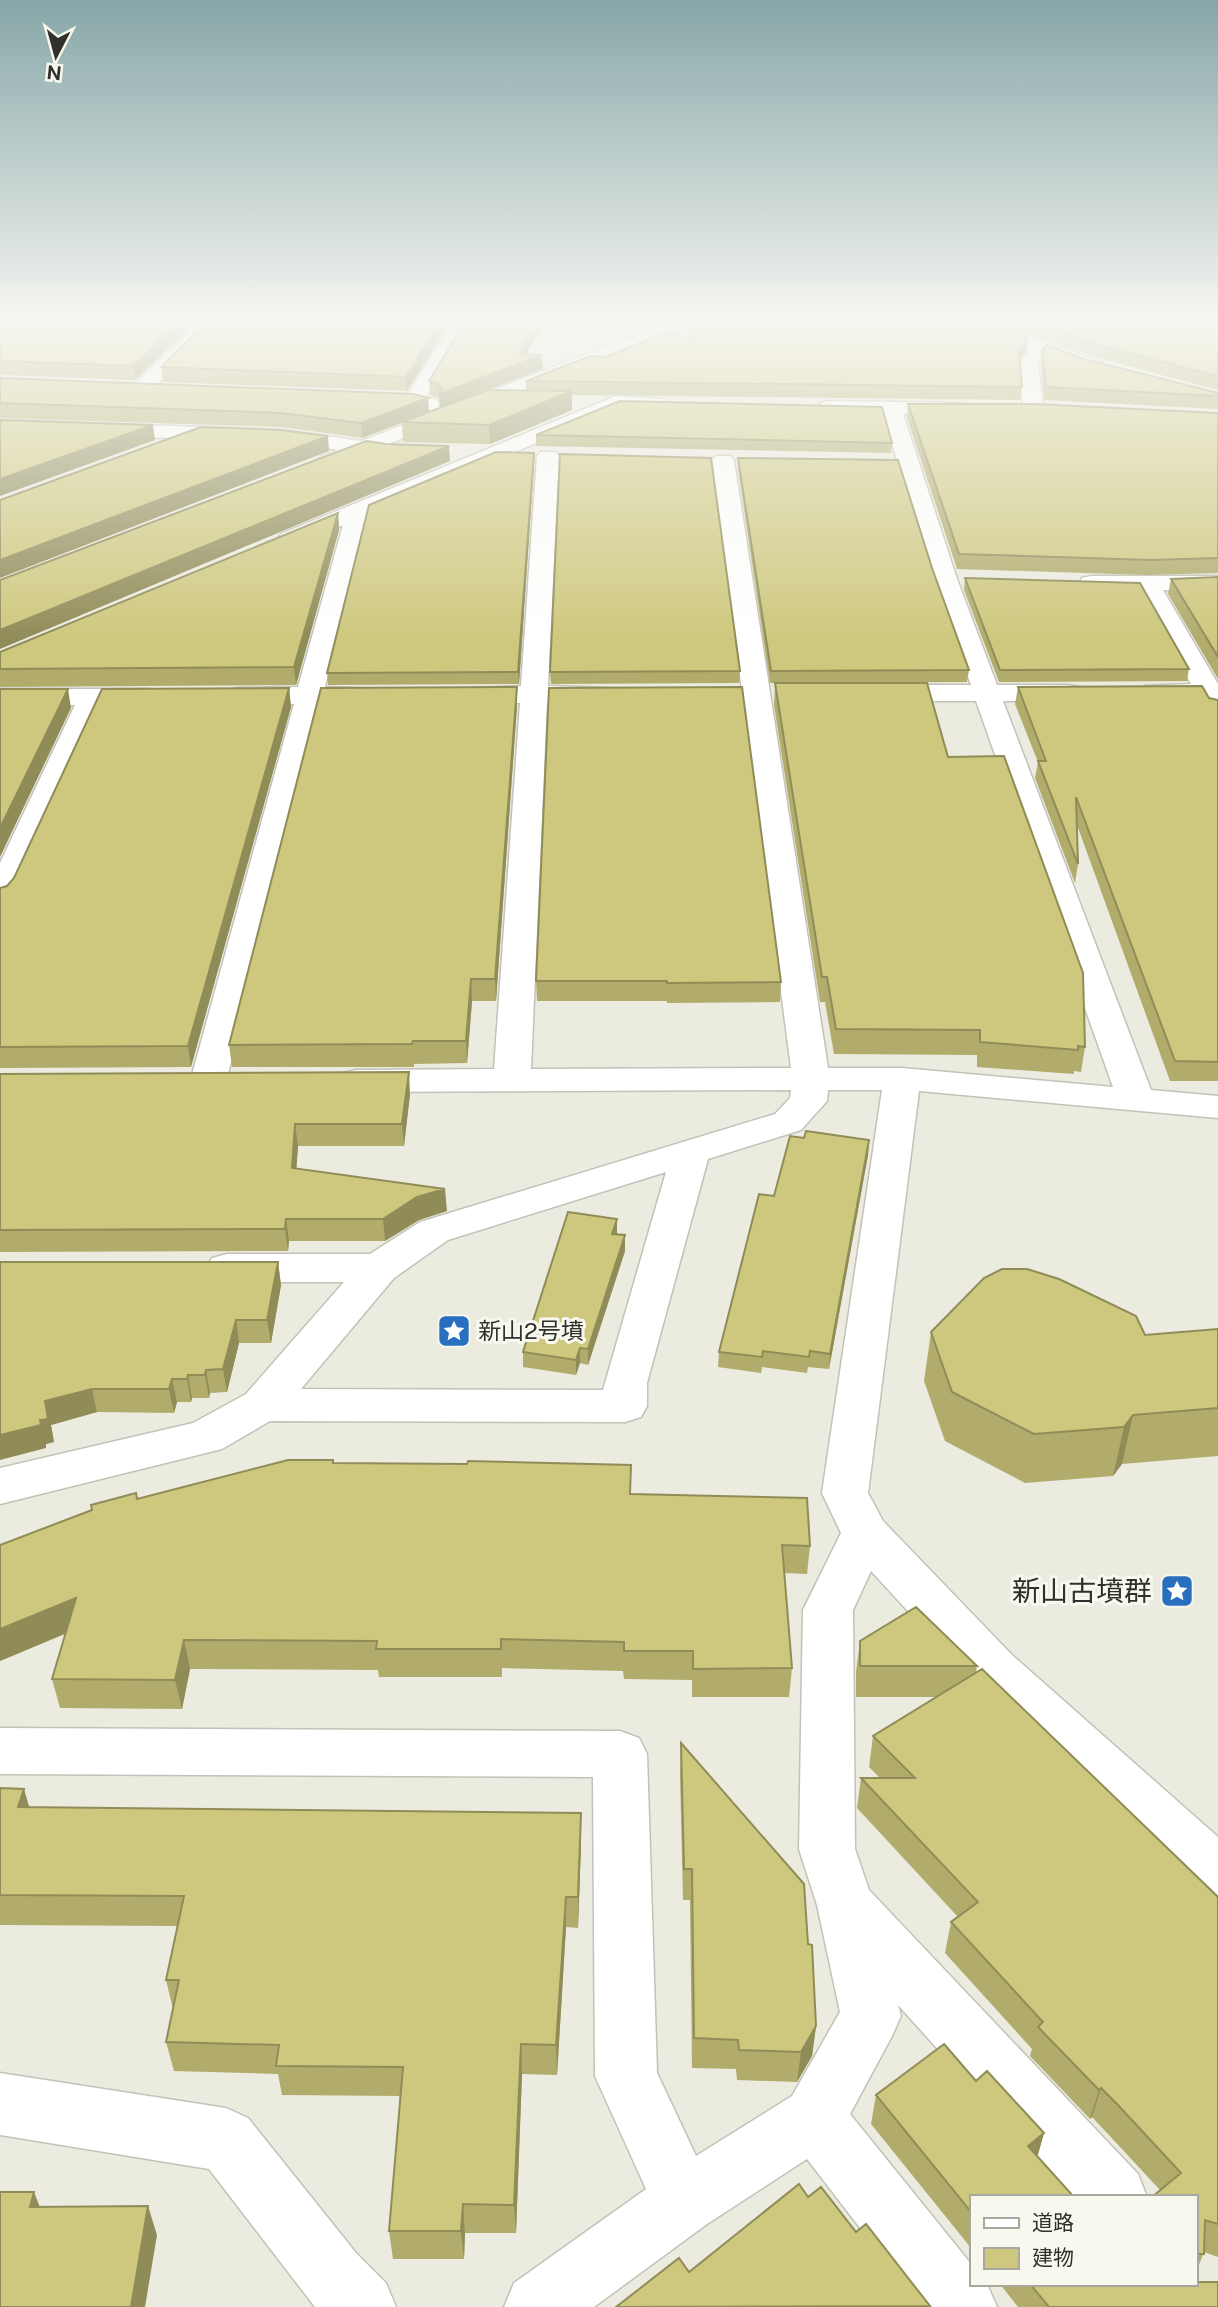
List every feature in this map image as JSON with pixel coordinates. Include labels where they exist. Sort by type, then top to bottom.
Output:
[{"type":"main road","points":[[0,426],[202,432],[329,441],[412,452]]},
{"type":"main road","points":[[285,458],[366,426]]},
{"type":"main road","points":[[305,470],[418,426]]},
{"type":"main road","points":[[269,548],[559,426]]},
{"type":"main road","points":[[892,426],[894,462],[959,579],[988,693],[1136,1099]]},
{"type":"main road","points":[[152,453],[202,432]]},
{"type":"main road","points":[[438,452],[561,456],[533,694],[512,1079]]},
{"type":"main road","points":[[0,1486],[206,1437],[262,1405],[379,1268],[434,1231],[788,1122],[808,1101],[811,1080],[723,460]]},
{"type":"main road","points":[[208,1082],[358,510]]},
{"type":"main road","points":[[1067,582],[1148,585],[1218,583]]},
{"type":"main road","points":[[1148,585],[1215,697]]},
{"type":"main road","points":[[852,693],[1098,692]]},
{"type":"main road","points":[[1126,692],[1215,697]]},
{"type":"main road","points":[[436,695],[631,694]]},
{"type":"main road","points":[[214,696],[394,695]]},
{"type":"main road","points":[[0,697],[173,697]]},
{"type":"main road","points":[[0,897],[92,698]]},
{"type":"main road","points":[[902,1079],[845,1493],[865,1533],[994,1670],[1218,1873]]},
{"type":"main road","points":[[318,1081],[902,1079],[1218,1107]]},
{"type":"main road","points":[[262,1405],[625,1406],[625,1384],[691,1152]]},
{"type":"main road","points":[[190,1268],[379,1268]]},
{"type":"main road","points":[[538,2307],[684,2201],[814,2118],[872,2016],[845,1905],[827,1849],[828,1610],[865,1533]]},
{"type":"main road","points":[[0,1751],[620,1754],[626,2076],[684,2201]]},
{"type":"main road","points":[[845,1905],[1113,2195]]},
{"type":"main road","points":[[0,2104],[226,2140],[332,2277],[362,2307]]},
{"type":"main road","points":[[814,2118],[963,2307]]},
{"type":"building","points":[[0,426],[151,426],[0,479]]},
{"type":"building","points":[[559,426],[887,426],[892,443],[536,435]]},
{"type":"building","points":[[915,426],[1218,426],[1218,558],[1151,560],[959,554]]},
{"type":"building","points":[[201,427],[280,430],[328,436],[0,560],[0,500]]},
{"type":"building","points":[[366,441],[449,446],[0,630],[0,580]]},
{"type":"building","points":[[496,452],[534,453],[518,672],[327,673],[369,505]]},
{"type":"building","points":[[560,454],[711,458],[740,671],[550,672]]},
{"type":"building","points":[[738,458],[898,460],[932,568],[969,670],[771,671]]},
{"type":"building","points":[[338,513],[294,667],[0,669],[0,652]]},
{"type":"building","points":[[1218,577],[1218,657],[1171,579]]},
{"type":"building","points":[[965,578],[1140,583],[1189,669],[1000,670]]},
{"type":"building","points":[[775,683],[927,683],[948,757],[1004,756],[1083,973],[1085,1047],[1078,1046],[1078,1050],[980,1042],[980,1030],[836,1029],[827,977],[822,977]]},
{"type":"building","points":[[1202,686],[1209,698],[1218,700],[1218,1062],[1175,1061],[1076,797],[1078,864],[1038,761],[1046,761],[1018,687]]},
{"type":"building","points":[[517,687],[495,979],[471,979],[466,1041],[229,1045],[321,688]]},
{"type":"building","points":[[742,687],[781,982],[536,981],[549,688]]},
{"type":"building","points":[[289,688],[188,1046],[0,1047],[0,888],[7,886],[14,878],[102,689]]},
{"type":"building","points":[[0,689],[68,689],[0,828]]},
{"type":"building","points":[[409,1072],[402,1124],[295,1124],[292,1168],[445,1189],[417,1197],[383,1219],[286,1219],[285,1229],[0,1230],[0,1074]]},
{"type":"building","points":[[806,1131],[869,1140],[830,1354],[810,1351],[809,1357],[763,1351],[762,1357],[719,1352],[759,1194],[774,1196],[790,1136],[804,1138]]},
{"type":"building","points":[[568,1212],[617,1219],[612,1234],[625,1235],[588,1349],[580,1348],[576,1360],[523,1352]]},
{"type":"building","points":[[0,1262],[278,1262],[267,1320],[236,1320],[223,1369],[206,1370],[205,1375],[188,1375],[187,1379],[172,1379],[169,1389],[92,1389],[45,1401],[48,1419],[40,1420],[41,1425],[0,1435]]},
{"type":"building","points":[[1002,1269],[1027,1269],[1059,1279],[1136,1316],[1145,1335],[1218,1329],[1218,1408],[1133,1415],[1124,1427],[1034,1434],[952,1392],[931,1332],[984,1278]]},
{"type":"building","points":[[288,1460],[333,1460],[333,1463],[467,1464],[468,1461],[631,1465],[630,1494],[807,1498],[810,1546],[782,1545],[792,1668],[693,1669],[693,1651],[624,1651],[624,1642],[501,1639],[501,1649],[376,1649],[377,1641],[184,1640],[175,1680],[52,1679],[76,1598],[0,1629],[0,1545],[92,1510],[91,1505],[136,1493],[137,1499]]},
{"type":"building","points":[[916,1607],[977,1666],[860,1666],[860,1641]]},
{"type":"building","points":[[982,1669],[1218,1897],[1218,2224],[1205,2220],[1204,2254],[1197,2254],[1197,2195],[1154,2195],[1181,2173],[1117,2104],[1101,2088],[1099,2090],[1038,2027],[1043,2022],[951,1922],[978,1902],[861,1778],[915,1778],[873,1736]]},
{"type":"building","points":[[681,1743],[804,1884],[808,1944],[812,1945],[816,2026],[801,2052],[739,2050],[738,2040],[694,2038],[692,1869],[684,1869]]},
{"type":"building","points":[[0,1788],[24,1789],[18,1807],[581,1813],[578,1897],[566,1897],[556,2045],[521,2044],[514,2205],[463,2204],[461,2231],[389,2231],[403,2067],[276,2066],[279,2045],[166,2042],[179,1980],[166,1980],[184,1896],[0,1895]]},
{"type":"building","points":[[944,2044],[976,2081],[987,2071],[1044,2133],[1028,2146],[1072,2195],[970,2195],[970,2211],[876,2095]]},
{"type":"building","points":[[799,2184],[808,2197],[821,2187],[856,2232],[866,2224],[930,2306],[616,2307],[679,2258],[689,2272]]},
{"type":"building","points":[[0,2192],[34,2192],[30,2207],[148,2206],[131,2307],[0,2307]]},
{"type":"building","points":[[1197,2282],[1218,2282],[1218,2307],[1049,2307],[1032,2286],[1197,2286]]},
{"type":"place","name":"新山2号墳","points":[[454,1331]]},
{"type":"place","name":"新山古墳群","points":[[1177,1591]]}]
